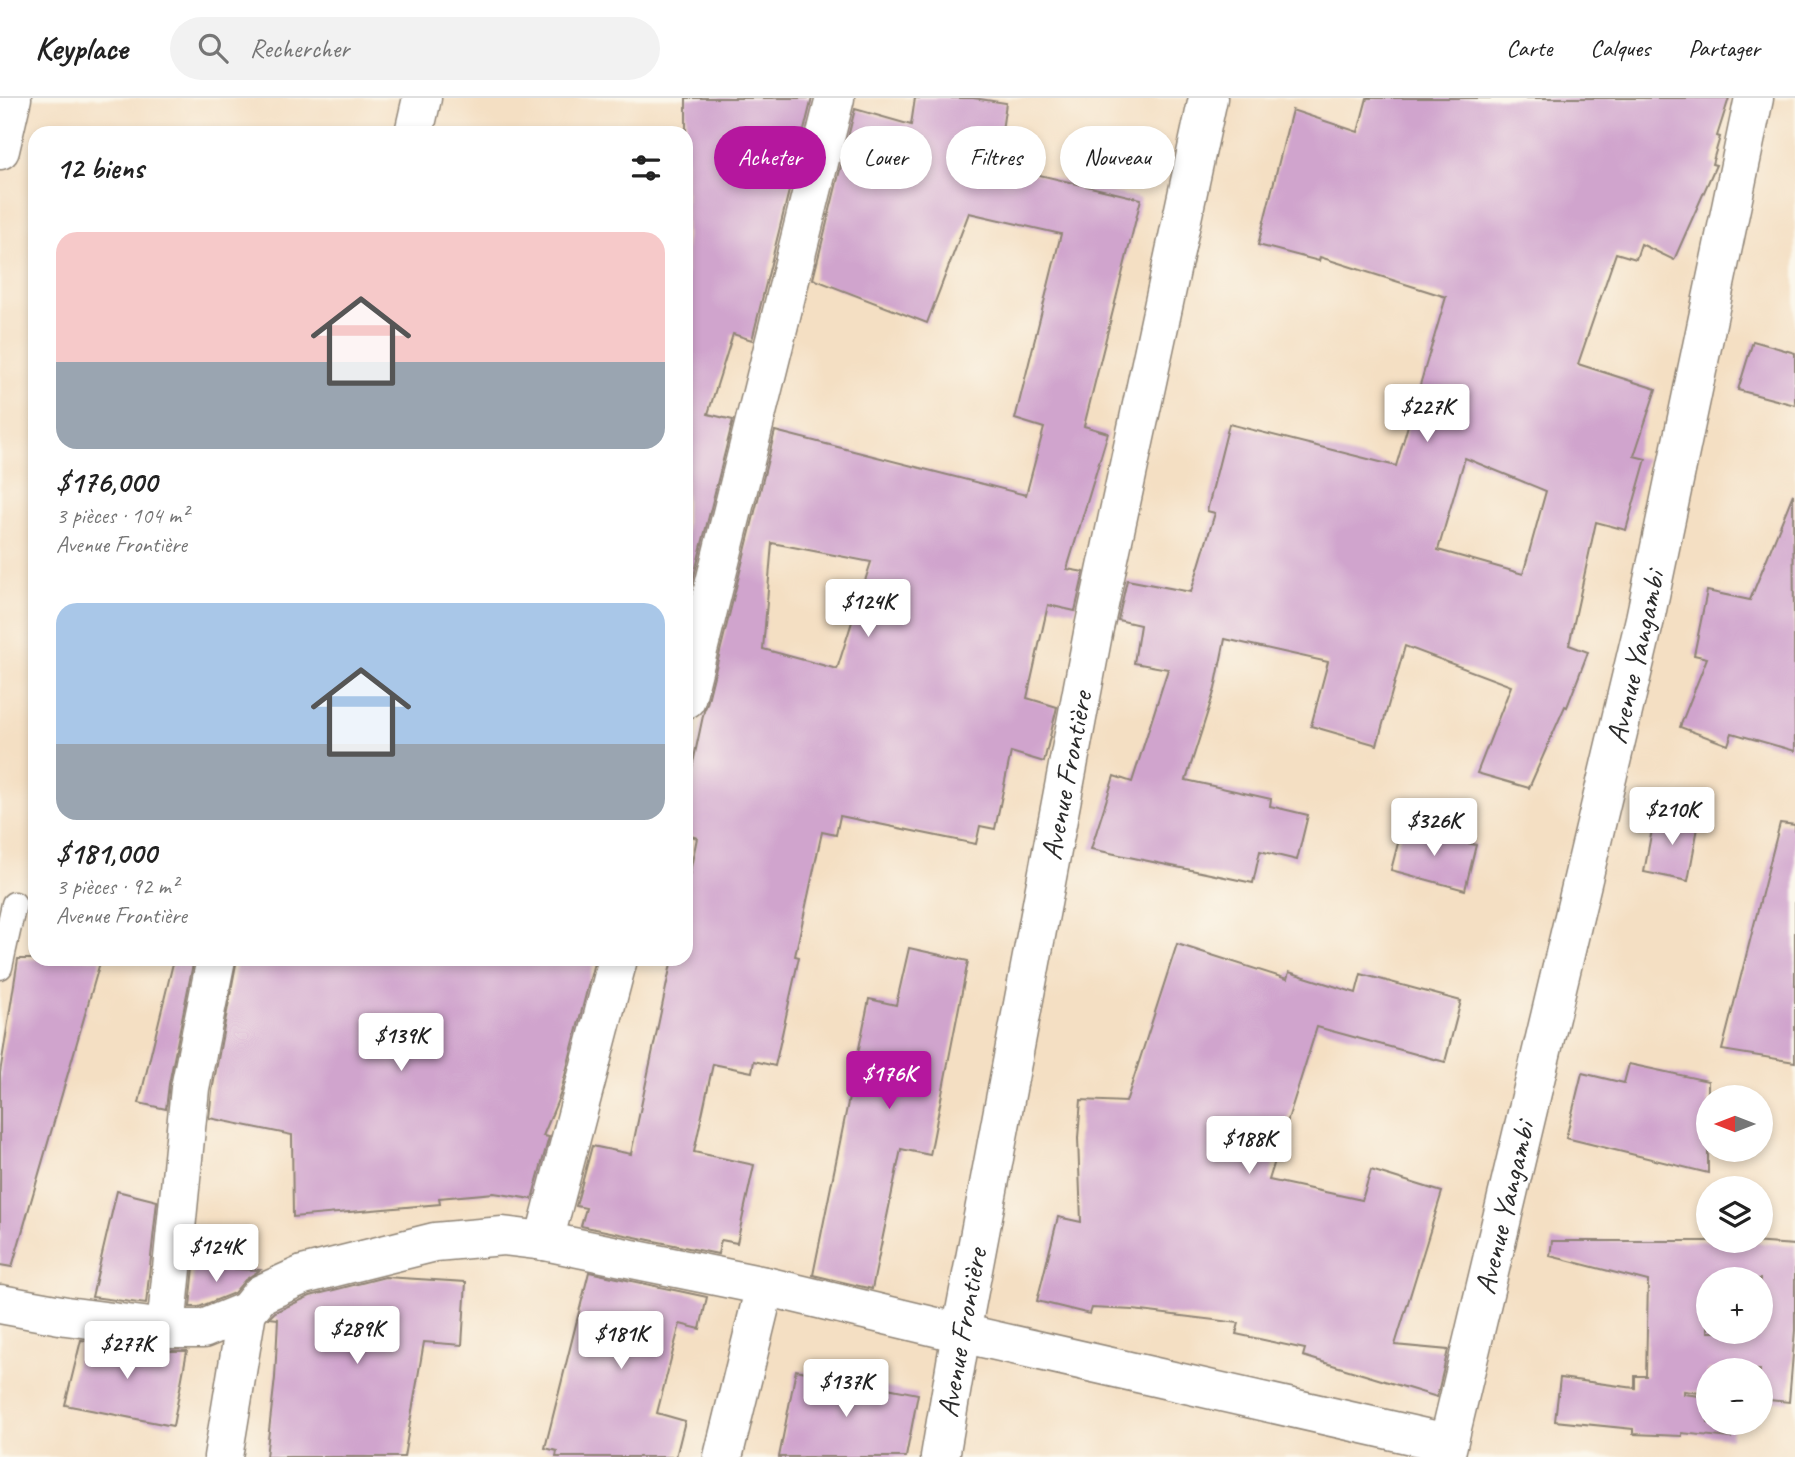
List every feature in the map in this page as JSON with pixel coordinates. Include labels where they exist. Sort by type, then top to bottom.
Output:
[{"type":"street","points":[[0,150],[12,98]]},
{"type":"street","points":[[416,126],[422,98]]},
{"type":"street","points":[[693,671],[835,98]]},
{"type":"street","name":"Avenue Frontière","points":[[940,1457],[1094,628],[1208,98]]},
{"type":"street","name":"Avenue Yangambi","points":[[1446,1450],[1645,619],[1754,98]]},
{"type":"street","points":[[166,1329],[190,1088],[215,966]]},
{"type":"street","points":[[544,1241],[616,966]]},
{"type":"street","points":[[0,1304],[166,1329],[203,1329],[247,1311],[261,1294],[303,1275],[435,1242],[503,1236],[544,1241],[765,1286],[1446,1450]]},
{"type":"street","points":[[723,1457],[765,1286]]},
{"type":"street","points":[[223,1457],[247,1311]]},
{"type":"lane","points":[[0,967],[14,904]]},
{"type":"building","points":[[686,98],[812,98],[805,126],[714,126],[714,189],[789,189],[752,340],[733,334],[708,414],[733,420],[693,580],[693,126],[686,126]]},
{"type":"building","points":[[915,98],[973,98],[1006,103],[1003,126],[946,126],[946,189],[1046,189],[1046,177],[1060,180],[1060,189],[1099,189],[1141,199],[1084,426],[1108,433],[1067,569],[1084,572],[1075,611],[1048,605],[1027,698],[1057,707],[1044,762],[1011,752],[995,829],[980,826],[976,844],[840,816],[836,835],[822,832],[775,1066],[754,1061],[752,1072],[713,1064],[694,1152],[754,1165],[737,1243],[721,1240],[718,1254],[581,1226],[586,1208],[576,1206],[592,1146],[631,1154],[671,966],[693,966],[693,857],[697,838],[693,837],[693,763],[775,431],[1026,495],[1044,428],[1015,419],[1061,234],[969,213],[927,323],[813,279],[840,170],[840,189],[932,189],[932,126],[851,126],[855,109],[911,125]],"holes":[[[772,543],[871,562],[837,669],[763,649]]]},
{"type":"building","points":[[1367,98],[1729,98],[1717,136],[1720,137],[1712,164],[1716,165],[1674,260],[1641,244],[1636,259],[1616,253],[1578,364],[1656,389],[1634,456],[1646,459],[1626,530],[1596,522],[1569,645],[1588,652],[1567,707],[1565,706],[1529,788],[1477,773],[1511,686],[1405,646],[1377,745],[1311,726],[1328,662],[1225,639],[1215,689],[1186,780],[1271,799],[1270,806],[1308,815],[1297,860],[1260,851],[1253,883],[1091,849],[1114,776],[1132,782],[1168,669],[1134,663],[1140,625],[1118,620],[1127,580],[1191,592],[1215,513],[1207,511],[1229,424],[1396,466],[1446,297],[1320,257],[1319,261],[1258,245],[1292,110],[1358,132]],"holes":[[[1465,458],[1546,491],[1523,574],[1438,550]]]},
{"type":"building","points":[[1753,341],[1795,353],[1795,405],[1738,390]]},
{"type":"building","points":[[1793,494],[1795,751],[1732,733],[1728,745],[1680,727],[1707,658],[1694,655],[1707,591],[1750,600]]},
{"type":"building","points":[[1655,814],[1699,822],[1688,881],[1644,872]]},
{"type":"building","points":[[1780,823],[1795,825],[1795,1062],[1722,1050]]},
{"type":"building","points":[[1402,828],[1476,845],[1465,890],[1391,870]]},
{"type":"building","points":[[1177,944],[1287,979],[1289,972],[1356,993],[1361,974],[1461,1001],[1445,1062],[1317,1027],[1269,1180],[1362,1200],[1371,1170],[1442,1192],[1395,1345],[1448,1350],[1437,1397],[1303,1356],[1305,1349],[1236,1334],[1239,1323],[1133,1310],[1092,1308],[1090,1314],[1037,1301],[1058,1217],[1081,1222],[1078,1138],[1081,1100],[1126,1102]]},
{"type":"building","points":[[909,948],[968,961],[930,1155],[901,1149],[872,1289],[813,1275],[869,999],[896,1005]]},
{"type":"building","points":[[18,959],[28,959],[28,966],[99,966],[12,1267],[0,1265],[0,1073]]},
{"type":"building","points":[[172,966],[193,966],[166,1109],[139,1103]]},
{"type":"building","points":[[236,966],[593,966],[560,1095],[543,1136],[549,1137],[532,1199],[494,1193],[439,1198],[440,1204],[293,1217],[292,1135],[209,1118]]},
{"type":"building","points":[[1629,1064],[1708,1081],[1708,1085],[1696,1085],[1696,1162],[1708,1162],[1708,1173],[1566,1138],[1582,1073],[1624,1083]]},
{"type":"building","points":[[117,1191],[157,1201],[146,1304],[92,1297]]},
{"type":"building","points":[[1552,1241],[1696,1241],[1696,1253],[1773,1253],[1773,1244],[1795,1245],[1795,1330],[1789,1402],[1773,1400],[1773,1358],[1696,1358],[1696,1392],[1684,1391],[1684,1394],[1696,1396],[1696,1434],[1633,1434],[1633,1429],[1555,1421],[1560,1378],[1635,1388],[1635,1376],[1646,1376],[1648,1281],[1550,1256]]},
{"type":"building","points":[[194,1267],[260,1270],[245,1280],[234,1293],[199,1307],[190,1307]]},
{"type":"building","points":[[589,1272],[707,1297],[700,1329],[680,1324],[657,1413],[685,1421],[676,1457],[556,1457],[557,1451],[545,1448]]},
{"type":"building","points":[[385,1277],[466,1282],[462,1345],[424,1342],[404,1457],[266,1457],[275,1378],[278,1319],[269,1318],[275,1312],[310,1296]]},
{"type":"building","points":[[81,1340],[163,1351],[187,1351],[173,1426],[65,1405]]},
{"type":"building","points":[[796,1370],[918,1394],[906,1457],[779,1457]]},
{"type":"building","points":[[1702,1435],[1731,1435],[1731,1438]]}]
